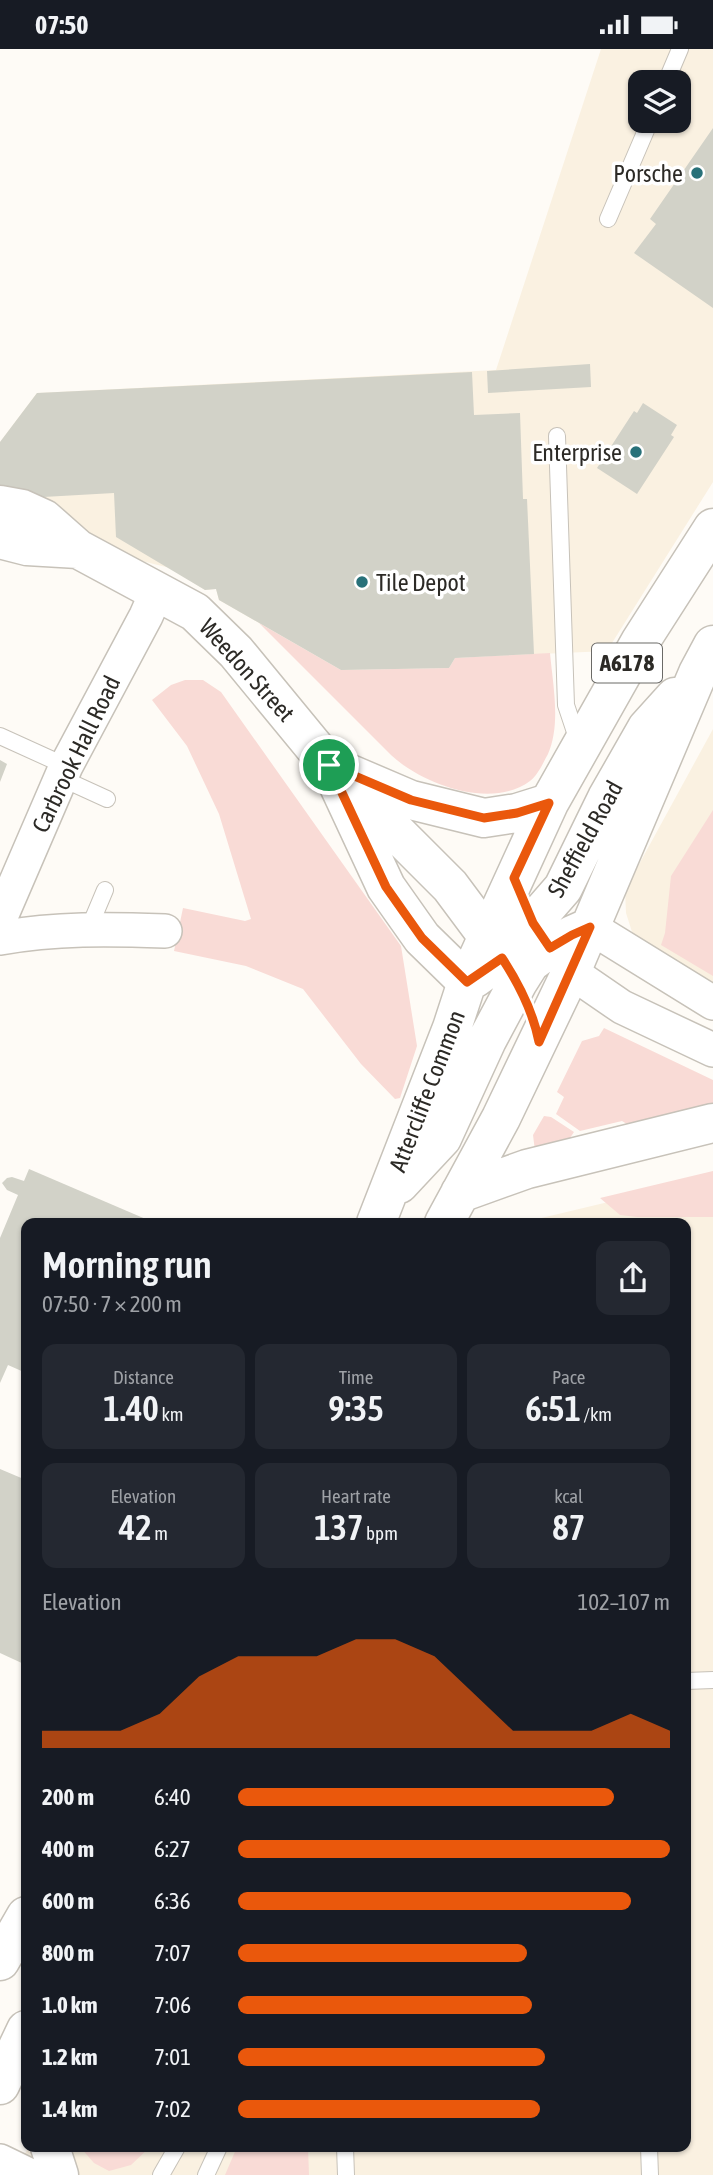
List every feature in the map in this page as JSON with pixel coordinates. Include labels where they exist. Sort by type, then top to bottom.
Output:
[{"type":"main road","name":"Weedon Street","points":[[0,505],[22,509],[44,519],[78,549],[195,612],[236,652],[329,765],[450,886],[503,959],[531,1012],[539,1042]]},
{"type":"main road","name":"Sheffield Road","points":[[503,959],[514,878],[549,803],[640,642],[713,527]]},
{"type":"main road","name":"Weedon Street","points":[[0,539],[27,546],[78,549]]},
{"type":"main road","name":"Sheffield Road","points":[[467,982],[503,959],[552,948],[590,927],[705,659]]},
{"type":"main road","name":"Sheffield Road","points":[[552,948],[563,888],[607,798],[647,728],[705,659]]},
{"type":"main road","name":"Weedon Street","points":[[329,765],[386,887],[422,938],[467,982]]},
{"type":"main road","points":[[329,765],[411,800],[484,818],[517,813],[549,803]]},
{"type":"main road","points":[[514,878],[552,948]]},
{"type":"main road","name":"A6178","points":[[452,1208],[539,1042],[552,948]]},
{"type":"main road","name":"Attercliffe Common","points":[[381,1211],[442,1138],[486,1041],[503,959]]},
{"type":"main road","name":"Attercliffe Common","points":[[381,1211],[452,1028],[467,982]]},
{"type":"main road","points":[[452,1208],[527,1169],[713,1123]]},
{"type":"main road","points":[[0,1961],[21,1925]]},
{"type":"main road","points":[[0,2085],[21,2041]]},
{"type":"main road","points":[[52,2152],[59,2175]]},
{"type":"street","name":"Carbrook Hall Road","points":[[0,919],[64,772],[157,591]]},
{"type":"street","points":[[590,927],[713,1003]]},
{"type":"street","points":[[0,938],[38,931],[89,928],[165,931]]},
{"type":"street","points":[[552,948],[622,1007],[713,1050]]},
{"type":"street","points":[[0,2161],[29,2175]]},
{"type":"lane","points":[[671,70],[680,49]]},
{"type":"lane","points":[[608,219],[645,133]]},
{"type":"lane","points":[[557,436],[566,705],[580,747]]},
{"type":"lane","points":[[0,736],[107,799]]},
{"type":"lane","points":[[89,928],[105,890]]},
{"type":"lane","points":[[691,1681],[713,1680]]},
{"type":"lane","points":[[161,2175],[174,2152]]},
{"type":"lane","points":[[206,2175],[217,2152]]},
{"type":"lane","points":[[345,2152],[346,2175]]},
{"type":"lane","points":[[649,2152],[650,2175]]},
{"type":"shaded area","points":[[601,49],[713,49],[713,482],[607,651],[455,658],[449,668],[341,670],[219,600],[216,589],[205,590],[170,568],[0,526],[0,442],[37,393],[496,370]]},
{"type":"shaded area","points":[[259,623],[341,670],[449,668],[455,658],[550,653],[555,718],[548,754],[533,778],[514,789],[477,793],[438,784],[404,766],[391,755]]},
{"type":"shaded area","points":[[185,680],[203,680],[221,692],[401,946],[417,1046],[400,1098],[395,1099],[361,1064],[303,989],[246,966],[174,951],[183,908],[245,921],[251,919],[219,814],[187,746],[152,700],[171,685]]},
{"type":"shaded area","points":[[713,729],[713,991],[633,935],[626,913],[625,890]]},
{"type":"shaded area","points":[[713,810],[713,976],[661,945],[665,933],[671,876]]},
{"type":"shaded area","points":[[604,1028],[713,1080],[713,1106],[630,1126],[622,1121],[580,1131],[556,1114],[564,1097],[557,1092],[582,1041],[599,1036]]},
{"type":"shaded area","points":[[544,1116],[551,1117],[574,1132],[566,1144],[535,1151],[533,1135]]},
{"type":"shaded area","points":[[713,1171],[713,1217],[620,1215],[600,1198]]},
{"type":"shaded area","points":[[713,1177],[713,2175],[12,2175],[26,2152],[691,2152],[691,1218],[541,1218]]},
{"type":"shaded area","points":[[84,2152],[145,2152],[131,2165],[109,2171],[94,2163]]},
{"type":"shaded area","points":[[235,2152],[308,2152],[309,2175],[225,2175]]},
{"type":"building","name":"Porsche","points":[[713,128],[713,308],[634,253],[656,224],[650,219]]},
{"type":"building","points":[[590,364],[591,387],[488,393],[487,371]]},
{"type":"building","points":[[472,372],[474,415],[520,413],[534,654],[455,658],[449,668],[341,670],[219,600],[216,589],[205,590],[116,537],[114,493],[8,499],[0,490],[0,442],[37,393]]},
{"type":"building","name":"Enterprise","points":[[643,403],[677,425],[671,435],[674,437],[637,494],[597,468],[634,411],[637,413]]},
{"type":"building","points":[[0,760],[7,764],[0,782]]},
{"type":"building","points":[[29,1169],[143,1218],[21,1218],[21,1371],[8,1365],[0,1383],[0,1238],[18,1195],[7,1190],[2,1183],[12,1177],[24,1181]]},
{"type":"building","points":[[0,1469],[21,1478],[21,1663],[0,1653]]},
{"type":"place","name":"Porsche","points":[[697,173]]},
{"type":"place","name":"Enterprise","points":[[636,452]]},
{"type":"place","name":"Tile Depot","points":[[362,582]]},
{"type":"route","points":[[329,765],[411,800],[484,818],[517,813],[549,803],[514,878],[533,923],[550,948],[590,927],[539,1042],[531,1012],[518,982],[502,958],[467,982],[422,938],[386,887],[329,765]]}]
